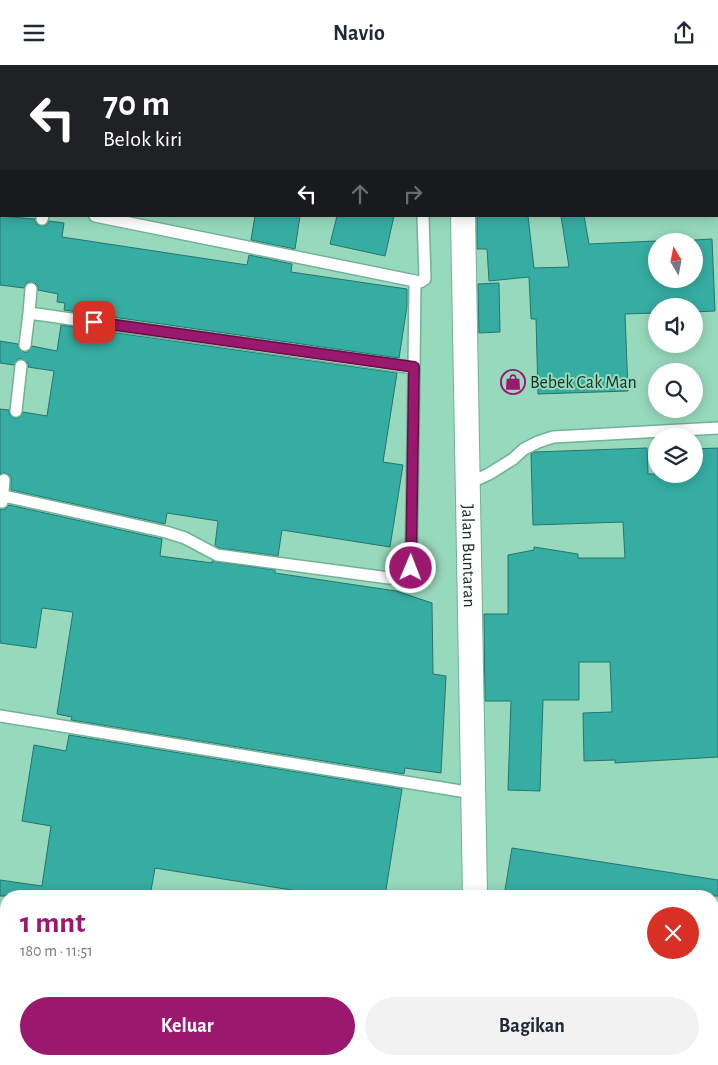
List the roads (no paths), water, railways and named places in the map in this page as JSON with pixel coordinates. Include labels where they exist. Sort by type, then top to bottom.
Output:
[{"type":"street","name":"Jalan Buntaran","points":[[464,217],[475,890]]},
{"type":"lane","points":[[100,217],[415,282],[425,279],[423,217]]},
{"type":"lane","points":[[4,479],[1,497],[166,532],[186,538],[217,555],[399,578],[405,575],[411,568],[415,282]]},
{"type":"lane","points":[[25,345],[32,289]]},
{"type":"lane","points":[[29,313],[414,367]]},
{"type":"lane","points":[[16,411],[21,366]]},
{"type":"lane","points":[[469,483],[505,464],[524,449],[553,437],[718,428]]},
{"type":"lane","points":[[0,716],[473,793]]},
{"type":"place","name":"Bebek Cak Man","points":[[513,382]]}]
